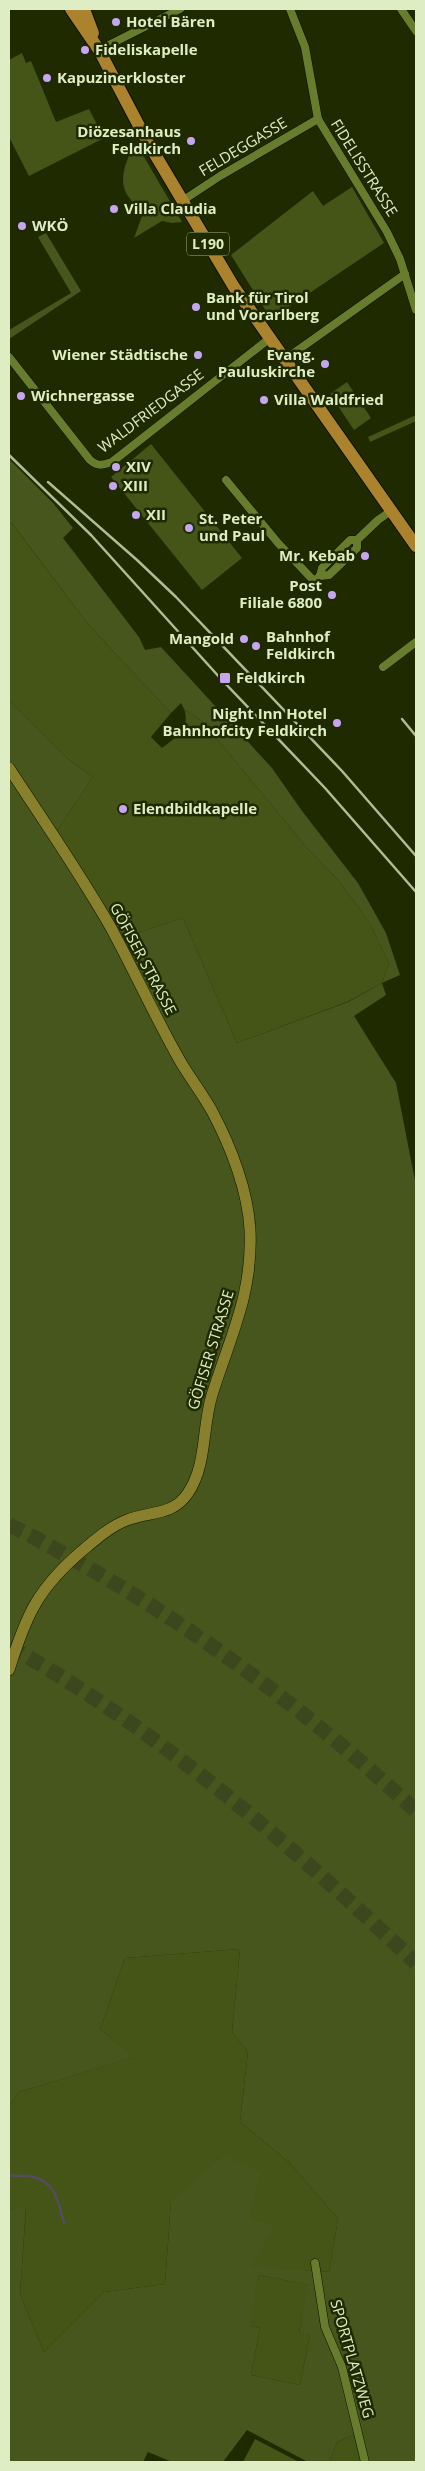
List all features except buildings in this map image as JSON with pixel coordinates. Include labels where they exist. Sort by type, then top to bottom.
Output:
[{"type":"main road","name":"L190","points":[[71,9],[99,50],[182,201],[234,287],[416,546]]},
{"type":"main road","name":"L190","points":[[84,9],[99,50]]},
{"type":"main road","name":"GÖFISER STRASSE","points":[[9,768],[105,918],[179,1060],[213,1114],[234,1163],[243,1191],[250,1227],[247,1280],[237,1326],[206,1416],[201,1459],[193,1486],[179,1505],[168,1511],[125,1520],[98,1538],[61,1568],[47,1584],[28,1615],[9,1670]]},
{"type":"street","points":[[99,50],[180,9]]},
{"type":"street","name":"FIDELISSTRASSE","points":[[290,9],[299,28],[308,58],[318,119],[387,232],[405,274],[416,310]]},
{"type":"street","points":[[401,9],[416,31]]},
{"type":"street","name":"FELDEGGASSE","points":[[182,201],[220,176],[318,119]]},
{"type":"street","points":[[284,360],[405,274]]},
{"type":"street","name":"WALDFRIEDGASSE","points":[[11,360],[96,465],[103,465],[112,462],[270,338]]},
{"type":"street","points":[[226,480],[278,543],[314,581],[320,576],[322,568],[350,540],[357,540],[378,520],[391,511]]},
{"type":"street","points":[[383,667],[416,642]]},
{"type":"street","name":"SPORTPLATZWEG","points":[[316,2263],[325,2327],[342,2367],[365,2462]]},
{"type":"green space","points":[[22,53],[26,63],[31,61],[56,122],[89,109],[104,138],[29,176],[9,137],[9,60]]},
{"type":"green space","points":[[136,143],[182,222],[162,221],[134,238],[142,216],[125,190],[123,176],[129,155]]},
{"type":"green space","points":[[352,187],[384,243],[271,319],[231,255],[313,191],[323,206]]},
{"type":"green space","points":[[46,233],[81,291],[9,339],[9,330],[71,293],[38,237]]},
{"type":"green space","points":[[347,382],[371,418],[354,430],[330,394]]},
{"type":"green space","points":[[416,415],[416,421],[370,442],[368,437]]},
{"type":"green space","points":[[151,444],[242,558],[202,590],[111,477]]},
{"type":"green space","points":[[9,459],[54,504],[73,528],[63,538],[139,637],[145,650],[161,647],[272,768],[302,811],[358,883],[386,933],[400,975],[382,983],[389,963],[369,922],[338,880],[308,849],[202,721],[184,709],[181,703],[171,713],[87,623],[11,522],[9,523]]},
{"type":"green space","points":[[10,521],[87,623],[171,713],[151,737],[162,748],[172,740],[184,727],[186,716],[184,709],[202,721],[308,849],[338,880],[369,922],[389,963],[382,983],[347,1002],[237,1043],[183,918],[112,941],[52,838],[93,777],[68,759],[9,700]]},
{"type":"green space","points":[[9,700],[68,759],[93,777],[52,838],[112,941],[183,918],[237,1043],[348,1002],[382,983],[386,995],[354,1016],[396,1083],[416,1186],[416,2462],[361,2462],[354,2435],[337,2442],[330,2462],[308,2462],[247,2430],[223,2462],[172,2462],[148,2452],[143,2462],[9,2462],[9,2210],[26,2207],[20,2294],[44,2352],[104,2292],[165,2284],[171,2202],[224,2155],[261,2172],[250,2217],[275,2227],[251,2266],[329,2272],[338,2219],[289,2162],[240,2122],[248,2052],[232,2032],[240,1949],[125,1958],[100,2029],[135,2057],[19,2092],[9,2107]],"holes":[[[259,2275],[308,2285],[299,2333],[310,2335],[300,2385],[251,2375],[260,2328],[250,2326]]]},
{"type":"green space","points":[[240,1949],[232,2032],[248,2052],[240,2122],[289,2162],[338,2219],[329,2272],[251,2267],[171,2202],[165,2284],[104,2292],[44,2352],[20,2294],[26,2208],[9,2210],[9,2107],[19,2092],[134,2057],[100,2029],[125,1958]]},
{"type":"green space","points":[[259,2275],[309,2285],[299,2332],[310,2335],[300,2385],[251,2375],[260,2328],[249,2326]]},
{"type":"green space","points":[[354,2435],[361,2462],[330,2462],[337,2442]]},
{"type":"green space","points":[[255,2439],[299,2462],[243,2462]]},
{"type":"waterway","points":[[9,2175],[29,2176],[45,2182],[58,2200],[64,2223]]},
{"type":"tunnel","points":[[9,1525],[130,1592],[216,1649],[258,1679],[339,1743],[416,1811]]},
{"type":"tunnel","points":[[9,1646],[65,1679],[171,1752],[272,1833],[416,1963]]},
{"type":"railway","points":[[9,455],[91,535],[221,679],[325,788],[416,892]]},
{"type":"railway","points":[[48,482],[176,597],[342,771],[416,856]]},
{"type":"railway","points":[[402,719],[416,736]]},
{"type":"place","name":"Hotel Bären","points":[[116,22]]},
{"type":"place","name":"Fideliskapelle","points":[[85,50]]},
{"type":"place","name":"Kapuzinerkloster","points":[[47,78]]},
{"type":"place","name":"Diözesanhaus Feldkirch","points":[[191,141]]},
{"type":"place","name":"Villa Claudia","points":[[114,209]]},
{"type":"place","name":"WKÖ","points":[[22,226]]},
{"type":"place","name":"Bank für Tirol und Vorarlberg","points":[[196,307]]},
{"type":"place","name":"Wiener Städtische","points":[[198,355]]},
{"type":"place","name":"Evang. Pauluskirche","points":[[325,364]]},
{"type":"place","name":"Wichnergasse","points":[[21,396]]},
{"type":"place","name":"Villa Waldfried","points":[[264,400]]},
{"type":"place","name":"XIV","points":[[116,467]]},
{"type":"place","name":"XIII","points":[[113,486]]},
{"type":"place","name":"XII","points":[[136,515]]},
{"type":"place","name":"St. Peter und Paul","points":[[189,528]]},
{"type":"place","name":"Mr. Kebab","points":[[365,556]]},
{"type":"place","name":"Post Filiale 6800","points":[[332,595]]},
{"type":"place","name":"Mangold","points":[[244,639]]},
{"type":"place","name":"Bahnhof Feldkirch","points":[[256,646]]},
{"type":"place","name":"Feldkirch","points":[[225,678]]},
{"type":"place","name":"Night Inn Hotel Bahnhofcity Feldkirch","points":[[337,723]]},
{"type":"place","name":"Elendbildkapelle","points":[[123,809]]}]
